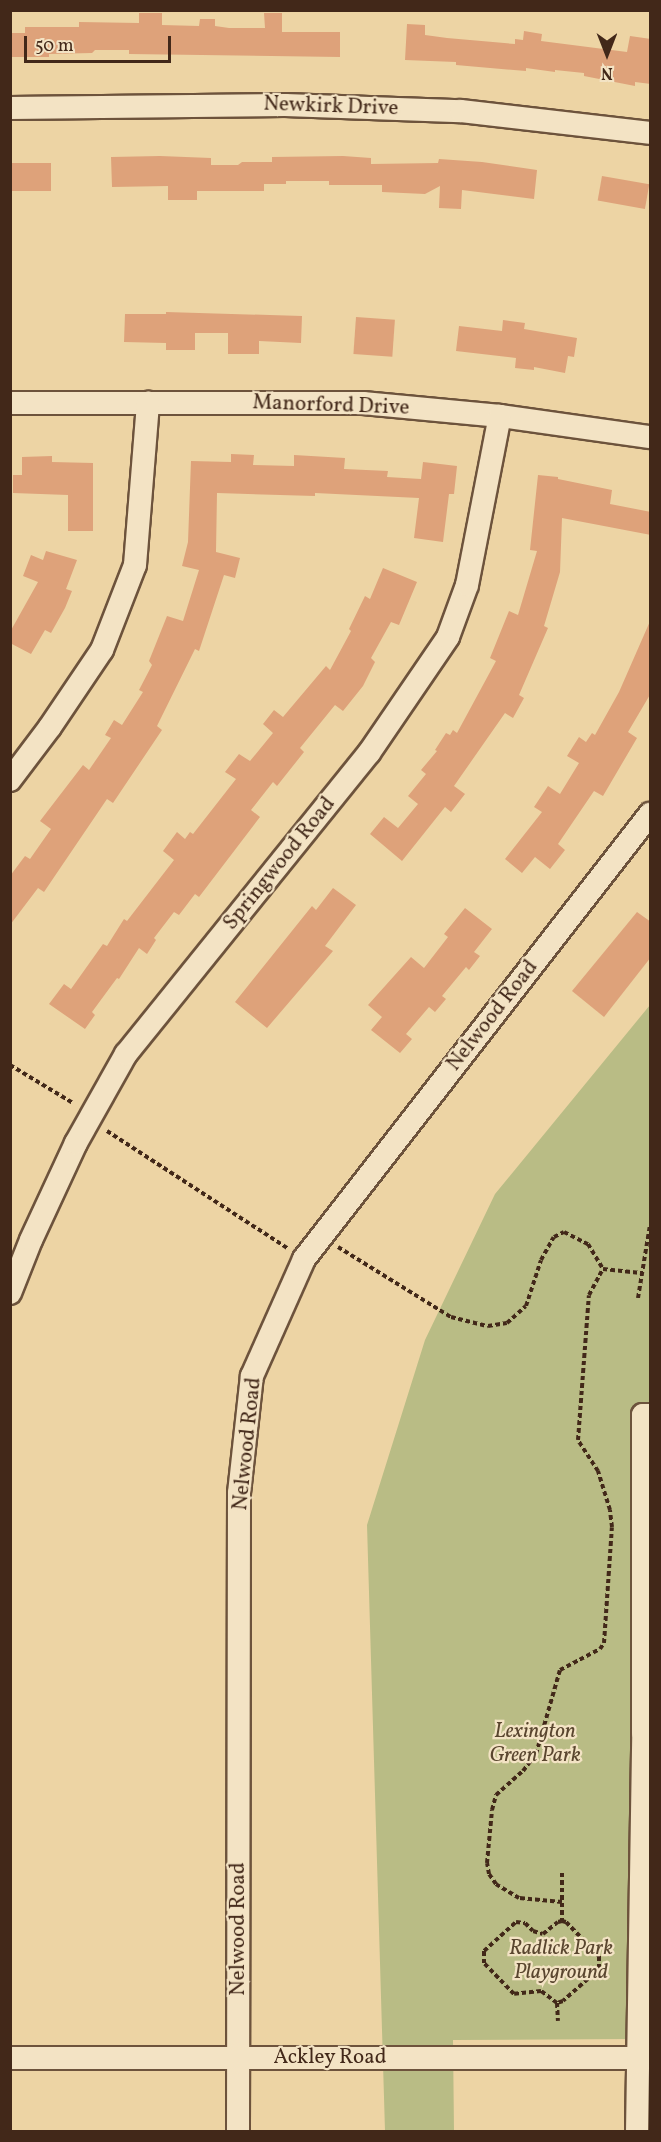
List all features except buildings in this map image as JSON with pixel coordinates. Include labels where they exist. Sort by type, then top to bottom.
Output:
[{"type":"street","name":"Newkirk Drive","points":[[10,108],[285,105],[461,111],[651,133]]},
{"type":"street","name":"Manorford Drive","points":[[10,403],[363,403],[500,416],[651,437]]},
{"type":"street","points":[[10,780],[50,728],[102,650],[135,565],[148,403]]},
{"type":"street","name":"Springwood Road","points":[[10,1293],[31,1240],[76,1143],[126,1054],[369,753],[448,637],[467,585],[500,416]]},
{"type":"street","name":"Nelwood Road","points":[[238,2132],[239,1493],[252,1376],[304,1259],[651,814]]},
{"type":"street","points":[[637,2132],[644,2058],[647,1415]]},
{"type":"street","name":"Ackley Road","points":[[10,2058],[644,2058]]},
{"type":"path","points":[[10,1065],[73,1103]]},
{"type":"path","points":[[104,1129],[287,1248]]},
{"type":"path","points":[[638,1298],[651,1225]]},
{"type":"path","points":[[337,1247],[451,1317],[488,1326],[507,1323],[525,1306],[546,1249],[554,1237],[564,1232],[588,1244],[603,1269]]},
{"type":"path","points":[[603,1269],[641,1274]]},
{"type":"path","points":[[562,1902],[519,1898],[496,1884],[489,1874],[487,1863],[496,1795],[523,1771],[536,1754],[560,1670],[600,1649],[606,1634],[612,1527],[610,1510],[598,1471],[582,1450],[578,1431],[589,1295],[603,1269]]},
{"type":"path","points":[[562,1873],[562,1921]]},
{"type":"path","points":[[557,2003],[571,1995],[599,1969],[600,1964],[599,1956],[566,1922],[562,1921]]},
{"type":"path","points":[[558,2021],[557,2003],[541,1990],[514,1995],[483,1959],[484,1951],[516,1922],[525,1923],[533,1931],[543,1934],[562,1921]]},
{"type":"green space","points":[[650,1005],[650,1408],[630,2039],[453,2040],[454,2131],[385,2131],[367,1525],[425,1340],[495,1194]]},
{"type":"park label","name":"Lexington Green Park","points":[[535,1744]]},
{"type":"park label","name":"Radlick Park Playground","points":[[561,1961]]}]
